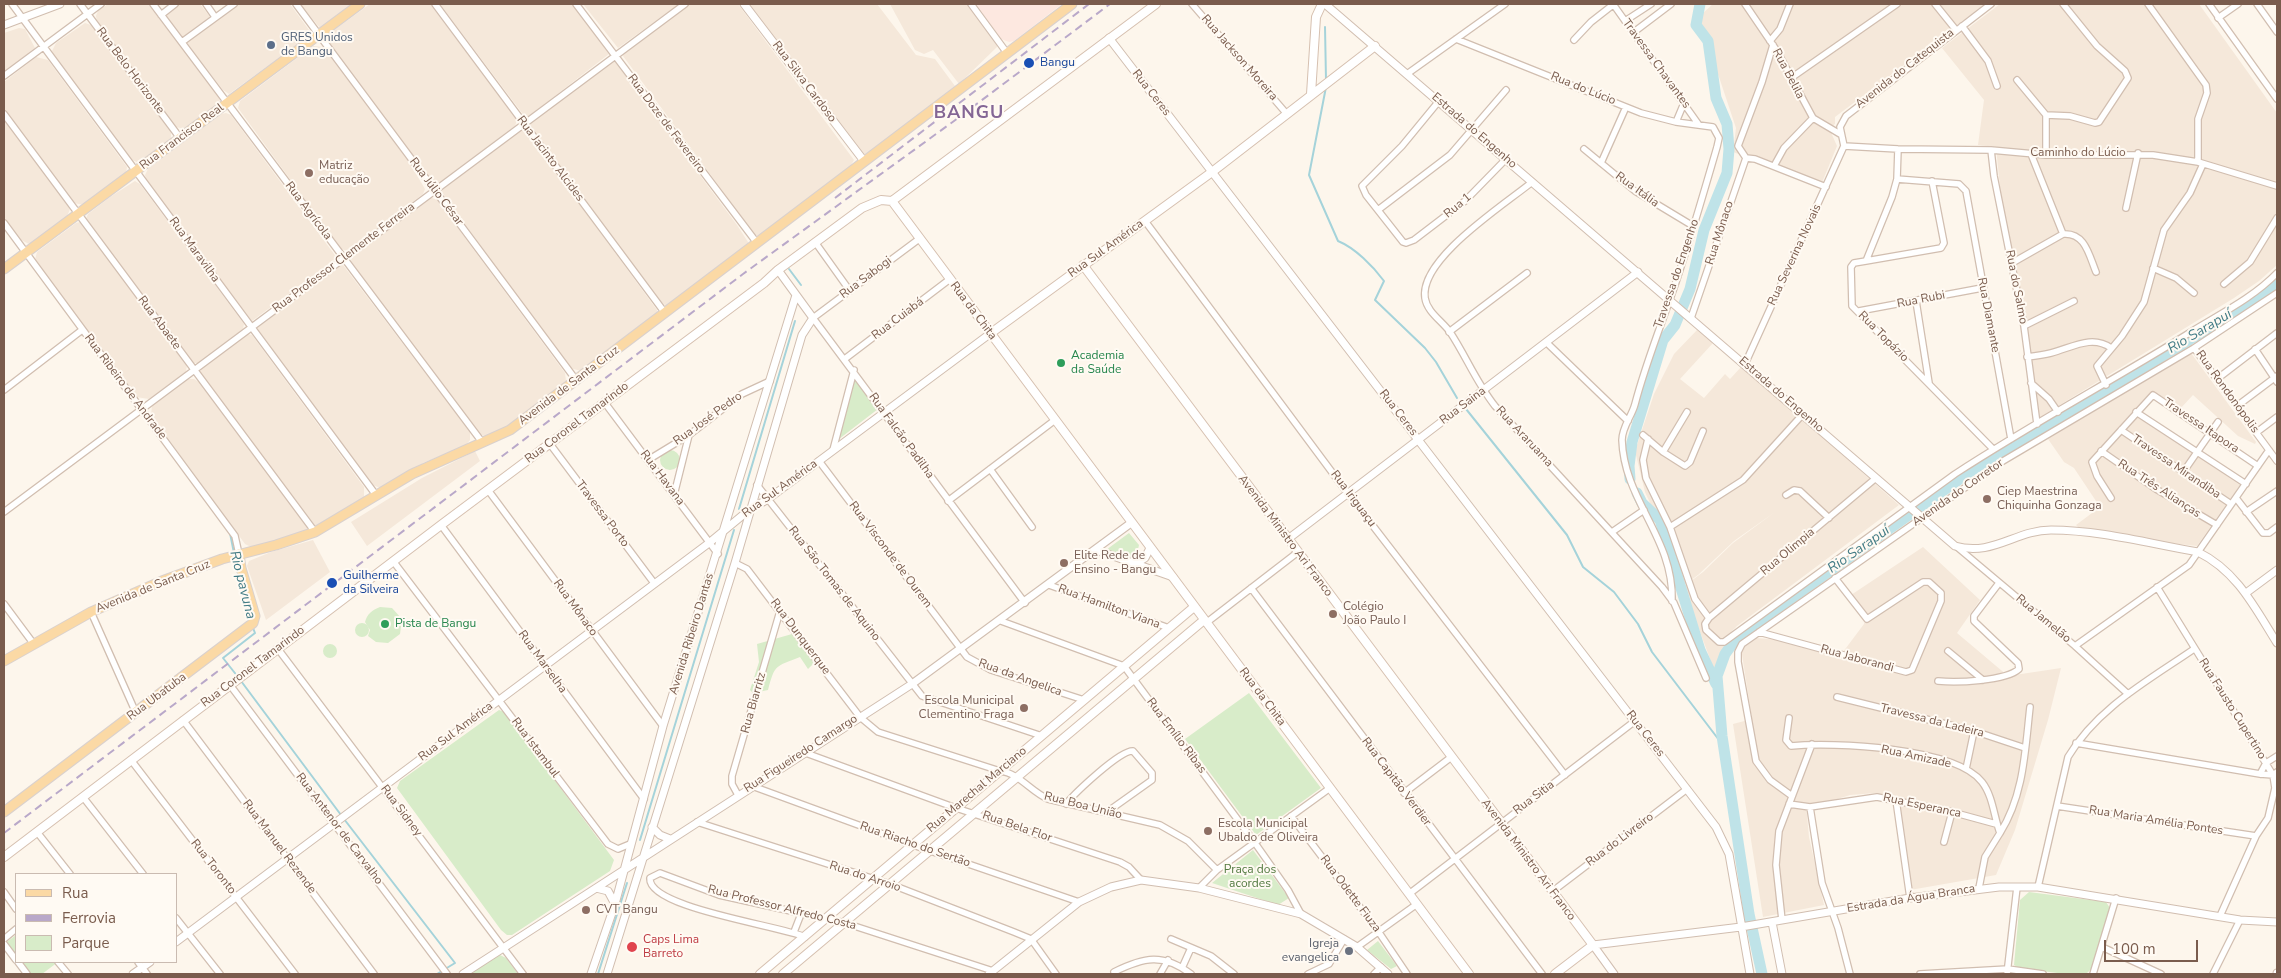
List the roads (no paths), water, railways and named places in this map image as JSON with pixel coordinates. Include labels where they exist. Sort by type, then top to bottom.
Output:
[{"type":"main road","name":"Rua Francisco Real","points":[[4,269],[360,4]]},
{"type":"main road","name":"Avenida de Santa Cruz","points":[[4,661],[91,612],[162,581],[239,554],[276,545],[315,532],[429,466],[510,430],[1072,4]]},
{"type":"main road","name":"Rua Coronel Tamarindo","points":[[4,857],[441,524],[764,283],[815,242],[862,208],[881,200],[892,201],[1156,4]]},
{"type":"main road","points":[[1311,94],[1316,17],[1323,4]]},
{"type":"main road","name":"Rua Sul América","points":[[991,333],[1212,172],[1374,46]]},
{"type":"main road","name":"Rua da Chita","points":[[892,201],[1468,974]]},
{"type":"main road","name":"Avenida Ministro Ari Franco","points":[[1083,265],[1450,758],[1593,945]]},
{"type":"main road","name":"Rua Ubatuba","points":[[4,812],[253,623],[255,613],[241,568],[239,554]]},
{"type":"main road","name":"Rua Marechal Marciano","points":[[760,974],[1194,607]]},
{"type":"main road","name":"Rua Marechal Marciano","points":[[783,974],[1205,621]]},
{"type":"main road","points":[[1555,974],[1593,945]]},
{"type":"street","name":"Rua Maravilha","points":[[12,4],[376,495]]},
{"type":"street","points":[[4,25],[60,4]]},
{"type":"street","name":"Rua Belo Horizonte","points":[[80,4],[180,138]]},
{"type":"street","points":[[4,76],[101,4]]},
{"type":"street","name":"Rua Agrícola","points":[[153,4],[226,104],[482,442]]},
{"type":"street","points":[[161,15],[175,4]]},
{"type":"street","points":[[206,4],[215,17]]},
{"type":"street","points":[[182,42],[234,4]]},
{"type":"street","name":"Rua Júlio César","points":[[296,4],[576,380]]},
{"type":"street","name":"Rua Jacinto Alcides","points":[[436,4],[665,313]]},
{"type":"street","name":"Rua Doze de Fevereiro","points":[[576,4],[757,243]]},
{"type":"street","name":"Rua Professor Clemente Ferreira","points":[[4,512],[685,4]]},
{"type":"street","name":"Rua Silva Cardoso","points":[[744,4],[864,162]]},
{"type":"street","points":[[972,4],[1007,53]]},
{"type":"street","name":"Rua Jackson Moreira","points":[[1192,4],[1286,113]]},
{"type":"street","name":"Estrada do Engenho","points":[[1323,4],[1638,272],[1955,546]]},
{"type":"street","points":[[1407,74],[1505,4]]},
{"type":"street","points":[[1574,40],[1591,22],[1613,4]]},
{"type":"street","name":"Travessa Chavantes","points":[[1613,4],[1700,125]]},
{"type":"street","points":[[1625,21],[1651,4]]},
{"type":"street","points":[[1634,32],[1671,4]]},
{"type":"street","name":"Rua Belila","points":[[1745,4],[1771,43],[1813,118]]},
{"type":"street","points":[[1790,4],[1780,29],[1771,43],[1762,82],[1738,146],[1746,158],[1755,159],[1826,187]]},
{"type":"street","points":[[1791,78],[1896,4]]},
{"type":"street","points":[[1935,4],[1956,30]]},
{"type":"street","name":"Avenida do Catequista","points":[[1840,134],[1842,121],[1846,116],[1992,4]]},
{"type":"street","points":[[2046,115],[2070,116],[2097,123],[2128,78],[2125,71],[2097,46],[2063,4]]},
{"type":"street","points":[[2106,385],[2097,366],[2144,302],[2164,230],[2190,193],[2201,163],[2198,119],[2207,93],[2203,79],[2148,4]]},
{"type":"street","points":[[2209,4],[2277,99]]},
{"type":"street","points":[[2218,18],[2238,4]]},
{"type":"street","points":[[2257,4],[2277,32]]},
{"type":"street","points":[[1962,26],[1988,62],[1997,86]]},
{"type":"street","name":"Rua Ceres","points":[[1109,38],[1635,721],[1725,842],[1744,926],[1750,974]]},
{"type":"street","name":"Rua do Lúcio","points":[[1456,40],[1652,117],[1713,128]]},
{"type":"street","points":[[2017,80],[2046,115],[2046,155]]},
{"type":"street","points":[[1438,101],[1389,160],[1365,182],[1363,189],[1378,210],[1450,155],[1506,90]]},
{"type":"street","points":[[1676,122],[1684,103]]},
{"type":"street","points":[[1601,163],[1626,107]]},
{"type":"street","name":"Rua Abaete","points":[[4,114],[315,532]]},
{"type":"street","points":[[1774,166],[1784,148],[1813,118],[1840,134],[1844,146]]},
{"type":"street","name":"Travessa do Engenho","points":[[1672,601],[1672,587],[1664,550],[1633,490],[1625,460],[1622,437],[1669,300],[1719,138],[1713,128]]},
{"type":"street","name":"Caminho do Lúcio","points":[[1844,146],[1898,149],[1991,150],[2046,155],[2138,153],[2201,163],[2277,186]]},
{"type":"street","name":"Rua Severina Novais","points":[[1745,364],[1844,146]]},
{"type":"street","name":"Rua Itália","points":[[1584,149],[1635,192],[1693,226]]},
{"type":"street","name":"Rua Topázio","points":[[1898,149],[1897,180],[1866,260],[1854,263],[1851,268],[1853,308],[1859,311],[1993,449]]},
{"type":"street","name":"Rua do Salmo","points":[[1991,150],[2024,326],[2037,424]]},
{"type":"street","points":[[2126,208],[2138,153]]},
{"type":"street","points":[[2031,154],[2063,234]]},
{"type":"street","name":"Rua Mônaco","points":[[1689,316],[1746,158]]},
{"type":"street","name":"Rua 1","points":[[1378,210],[1403,242],[1406,243],[1414,240],[1465,201],[1506,159]]},
{"type":"street","points":[[1866,260],[1941,248],[1944,243],[1932,181],[1897,180]]},
{"type":"street","name":"Rua Diamante","points":[[1932,181],[1959,184],[1966,191],[1982,288],[2011,439]]},
{"type":"street","name":"Rua Araruama","points":[[1532,182],[1445,253],[1429,276],[1425,299],[1434,315],[1449,332],[1483,391],[1506,419],[1612,532],[1672,601],[1706,678]]},
{"type":"street","points":[[2224,284],[2250,262],[2277,218]]},
{"type":"street","name":"Rua Iriguaçu","points":[[1145,221],[1348,493],[1565,775]]},
{"type":"street","name":"Rua Ribeiro de Andrade","points":[[4,223],[139,410],[236,536],[239,554]]},
{"type":"street","points":[[2012,262],[2063,234],[2074,234],[2082,240],[2096,272]]},
{"type":"street","name":"Rua Sabogi","points":[[813,318],[919,238]]},
{"type":"street","points":[[815,242],[850,291]]},
{"type":"street","points":[[2153,268],[2176,278],[2194,293]]},
{"type":"street","name":"Rua Falcão Padilha","points":[[778,270],[813,318],[846,358],[948,501],[1025,603]]},
{"type":"street","name":"Rua Saina","points":[[1288,539],[1638,272]]},
{"type":"street","points":[[1449,332],[1527,273]]},
{"type":"street","name":"Avenida do Corretor","points":[[1709,618],[1705,624],[1706,630],[1717,641],[1724,642],[1993,449],[2106,385],[2257,290],[2277,273]]},
{"type":"street","name":"Rua Cuiabá","points":[[846,358],[950,279]]},
{"type":"street","name":"Rua Rubi","points":[[1859,311],[1982,288]]},
{"type":"street","name":"Avenida do Corretor","points":[[1792,796],[1762,770],[1754,755],[1738,652],[1742,644],[1921,516],[2003,461],[2194,348],[2277,293]]},
{"type":"street","name":"Avenida Ribeiro Dantas","points":[[591,974],[615,904],[622,870],[644,799],[663,726],[718,554],[796,295]]},
{"type":"street","points":[[1916,301],[1930,385]]},
{"type":"street","points":[[2024,326],[2074,301]]},
{"type":"street","name":"Avenida Ribeiro Dantas","points":[[607,974],[734,563],[802,335],[813,318]]},
{"type":"street","points":[[4,390],[81,331]]},
{"type":"street","name":"Rua Sul América","points":[[178,940],[592,632],[710,543],[749,510],[768,499],[991,333]]},
{"type":"street","points":[[2217,378],[2277,333]]},
{"type":"street","points":[[2027,357],[2049,354],[2091,342],[2104,343],[2111,348]]},
{"type":"street","points":[[1547,343],[1628,421]]},
{"type":"street","name":"Rua Rondonópolis","points":[[2194,348],[2276,457]]},
{"type":"street","points":[[2237,406],[2276,379],[2255,349]]},
{"type":"street","points":[[833,450],[854,370]]},
{"type":"street","name":"Rua José Pedro","points":[[648,460],[689,435],[742,394],[770,381]]},
{"type":"street","points":[[2031,383],[2049,399],[2058,412]]},
{"type":"street","name":"Travessa Itapora","points":[[2111,498],[2092,465],[2093,458],[2102,451],[2136,412],[2154,395],[2258,466]]},
{"type":"street","name":"Rua Havana","points":[[605,403],[718,554]]},
{"type":"street","points":[[1663,452],[1687,412]]},
{"type":"street","points":[[2136,412],[2246,484]]},
{"type":"street","points":[[1670,527],[1743,480],[1803,414]]},
{"type":"street","points":[[2257,432],[2277,417]]},
{"type":"street","points":[[948,501],[1055,420]]},
{"type":"street","points":[[2184,471],[2218,422]]},
{"type":"street","name":"Travessa Mirandiba","points":[[2121,430],[2231,504]]},
{"type":"street","points":[[1702,431],[1690,462],[1682,465],[1646,437],[1643,460],[1646,478],[1670,527],[1692,592],[1709,618]]},
{"type":"street","points":[[674,495],[689,435]]},
{"type":"street","name":"Travessa Porto","points":[[550,444],[654,584]]},
{"type":"street","points":[[2074,646],[2179,573],[2198,552],[2269,450]]},
{"type":"street","name":"Rua Três Alianças","points":[[2102,451],[2156,488],[2217,525]]},
{"type":"street","name":"Rua Visconde de Ourem","points":[[819,461],[961,650]]},
{"type":"street","points":[[990,469],[1032,527]]},
{"type":"street","name":"Rua Olimpia","points":[[1709,618],[1876,478]]},
{"type":"street","name":"Rua São Tomas de Aquino","points":[[757,485],[912,684]]},
{"type":"street","name":"Rua Mônaco","points":[[488,490],[663,726]]},
{"type":"street","points":[[1786,495],[1794,490],[1800,491],[1829,518]]},
{"type":"street","points":[[2246,512],[2277,491]]},
{"type":"street","points":[[2236,498],[2263,533],[2269,533],[2277,527]]},
{"type":"street","points":[[1612,532],[1644,510]]},
{"type":"street","name":"Rua Figueiredo Camargo","points":[[463,974],[803,752],[846,728],[912,684],[1001,621],[1132,523]]},
{"type":"street","name":"Rua Marselha","points":[[441,524],[644,799]]},
{"type":"street","points":[[1955,546],[1977,550],[2048,530],[2066,530],[2198,552],[2220,564],[2246,593],[2277,643]]},
{"type":"street","name":"Rua Jamelão","points":[[1955,546],[2128,694]]},
{"type":"street","points":[[1135,564],[1145,558],[1150,548]]},
{"type":"street","points":[[1096,550],[1173,577]]},
{"type":"street","points":[[1205,621],[1298,552]]},
{"type":"street","name":"Rua Istambul","points":[[393,561],[608,844],[618,849],[630,844]]},
{"type":"street","name":"Rua Dunquerque","points":[[734,563],[747,569],[860,717]]},
{"type":"street","points":[[2246,593],[2277,570]]},
{"type":"street","name":"Rua Jaborandi","points":[[1759,632],[1860,661],[1906,672],[1912,670],[1940,601],[1941,593],[1929,582],[1923,582],[1867,620],[1834,578]]},
{"type":"street","points":[[1938,680],[1957,683],[1983,680],[2016,672],[2019,666],[1974,621],[1974,616],[1999,583]]},
{"type":"street","name":"Rua Hamilton Viana","points":[[1049,585],[1169,628]]},
{"type":"street","name":"Rua Fausto Cupertino","points":[[2158,587],[2194,649],[2266,763],[2275,773],[2274,802],[2268,818],[2256,836],[2220,916]]},
{"type":"street","name":"Rua Capitão Verdier","points":[[1251,588],[1542,974]]},
{"type":"street","points":[[4,604],[33,643]]},
{"type":"street","name":"Rua Biarritz","points":[[738,794],[732,784],[732,776],[780,611]]},
{"type":"street","points":[[91,612],[136,713]]},
{"type":"street","points":[[1001,621],[1124,666]]},
{"type":"street","name":"Rua Sidney","points":[[278,649],[523,974]]},
{"type":"street","points":[[2038,887],[2068,757],[2076,744],[2092,724],[2128,694],[2194,649]]},
{"type":"street","name":"Rua da Angelica","points":[[961,650],[968,657],[991,670],[1084,700]]},
{"type":"street","points":[[1948,651],[1983,680]]},
{"type":"street","name":"Rua Emílio Ribas","points":[[1124,666],[1255,843],[1288,890],[1301,914]]},
{"type":"street","points":[[912,684],[922,696],[1042,736]]},
{"type":"street","name":"Rua Antenor de Carvalho","points":[[230,685],[447,974]]},
{"type":"street","name":"Travessa da Ladeira","points":[[1837,697],[1974,731],[2025,748]]},
{"type":"street","points":[[1979,888],[1986,857],[2009,818],[2017,798],[2030,707]]},
{"type":"street","name":"Rua Boa União","points":[[860,717],[870,726],[885,734],[1000,771],[1009,772],[1038,794],[1066,804],[1160,825],[1188,841],[1218,870]]},
{"type":"street","name":"Rua Amizade","points":[[1789,718],[1786,740],[1791,746],[1812,744],[1858,745],[1923,756],[1966,769],[1983,783],[1988,793],[2000,833]]},
{"type":"street","name":"Rua Manuel Rezende","points":[[183,720],[374,974]]},
{"type":"street","name":"Rua Sitia","points":[[1409,894],[1635,721]]},
{"type":"street","points":[[1966,769],[1974,731]]},
{"type":"street","points":[[1782,920],[1776,850],[1779,831],[1812,744]]},
{"type":"street","points":[[2076,744],[2260,774],[2275,773]]},
{"type":"street","points":[[1066,804],[1076,792],[1108,766],[1128,751],[1133,751],[1152,773],[1152,780],[1107,812]]},
{"type":"street","name":"Rua Bela Flor","points":[[803,752],[956,808],[1120,862],[1129,867],[1141,880]]},
{"type":"street","points":[[2260,774],[2266,763],[2277,756]]},
{"type":"street","points":[[1404,793],[1450,758]]},
{"type":"street","name":"Rua Toronto","points":[[131,760],[295,974]]},
{"type":"street","name":"Rua Riacho do Sertão","points":[[752,786],[913,845],[1079,902]]},
{"type":"street","points":[[1199,888],[1218,870],[1330,788]]},
{"type":"street","name":"Rua do Livreiro","points":[[1553,891],[1687,789]]},
{"type":"street","points":[[83,797],[142,873]]},
{"type":"street","name":"Rua Esperanca","points":[[1789,804],[1810,808],[1865,797],[1896,800],[1996,824]]},
{"type":"street","points":[[1896,800],[1910,898]]},
{"type":"street","name":"Rua Maria Amélia Pontes","points":[[2056,806],[2256,836]]},
{"type":"street","points":[[1810,808],[1822,882],[1833,912],[1850,974]]},
{"type":"street","points":[[1944,842],[1952,812]]},
{"type":"street","name":"Rua Odette Fiuza","points":[[1291,816],[1407,974]]},
{"type":"street","name":"Rua do Arroio","points":[[697,822],[872,880],[890,884],[1031,939]]},
{"type":"street","points":[[652,827],[660,835],[670,839]]},
{"type":"street","points":[[37,832],[69,873]]},
{"type":"street","name":"Rua Professor Alfredo Costa","points":[[805,937],[794,932],[744,923],[701,909],[656,891],[650,882],[650,878],[660,873],[719,895],[845,923],[991,973]]},
{"type":"street","points":[[991,973],[1079,902],[1104,889],[1141,880],[1199,888],[1301,914],[1357,947],[1388,974]]},
{"type":"street","points":[[2007,972],[2017,887]]},
{"type":"street","name":"Estrada da Água Branca","points":[[1593,945],[1760,924],[1979,888],[2038,887],[2116,898],[2240,920],[2277,922]]},
{"type":"street","points":[[596,888],[608,891],[615,904]]},
{"type":"street","points":[[4,892],[15,908]]},
{"type":"street","points":[[2093,974],[2116,898]]},
{"type":"street","points":[[1357,947],[1417,904]]},
{"type":"street","points":[[794,932],[801,914]]},
{"type":"street","points":[[178,920],[220,974]]},
{"type":"street","points":[[2213,974],[2240,920]]},
{"type":"street","points":[[1772,922],[1782,974]]},
{"type":"street","points":[[4,939],[15,931]]},
{"type":"street","points":[[1171,938],[1211,956],[1234,974]]},
{"type":"street","points":[[1031,939],[1056,974]]},
{"type":"street","points":[[1308,974],[1319,972],[1329,964],[1344,939]]},
{"type":"street","points":[[4,944],[15,958]]},
{"type":"street","name":"Avenida Ministro Ari Franco","points":[[1593,945],[1614,974]]},
{"type":"street","points":[[2102,947],[2158,974]]},
{"type":"street","points":[[1182,968],[1191,948]]},
{"type":"street","points":[[1160,974],[1168,960]]},
{"type":"street","points":[[1114,972],[1136,963],[1168,960],[1191,974]]},
{"type":"street","points":[[19,963],[27,974]]},
{"type":"street","points":[[59,963],[68,974]]},
{"type":"street","points":[[133,974],[140,965],[147,974]]},
{"type":"street","points":[[1374,974],[1380,966]]},
{"type":"street","points":[[1920,974],[2007,972],[2043,974]]},
{"type":"waterway","points":[[1630,479],[1629,466],[1632,442],[1663,340],[1675,325],[1690,289],[1704,230],[1727,173],[1729,149],[1727,124],[1716,98],[1708,41],[1696,25],[1700,4]]},
{"type":"waterway","points":[[1325,27],[1326,80]]},
{"type":"waterway","points":[[1326,87],[1309,175],[1338,241],[1351,248],[1363,258],[1384,281],[1375,300],[1425,348],[1436,362],[1457,398]]},
{"type":"waterway","points":[[789,269],[801,285]]},
{"type":"waterway","name":"Rio Sarapuí","points":[[1762,974],[1749,914],[1722,736],[1717,676],[1725,654],[1738,636],[1971,471],[2242,308],[2277,284]]},
{"type":"waterway","points":[[739,509],[795,321]]},
{"type":"waterway","name":"Rio pavuna","points":[[108,369],[138,409]]},
{"type":"waterway","points":[[1466,409],[1567,535],[1583,567],[1614,592],[1638,624],[1652,652],[1719,740],[1726,757]]},
{"type":"waterway","name":"Rio pavuna","points":[[141,413],[156,433]]},
{"type":"waterway","points":[[1637,493],[1642,503],[1660,520],[1700,650],[1716,684]]},
{"type":"waterway","points":[[640,840],[734,530]]},
{"type":"waterway","name":"Rio pavuna","points":[[230,533],[234,553]]},
{"type":"waterway","name":"Rio pavuna","points":[[234,558],[250,618]]},
{"type":"waterway","name":"Rio pavuna","points":[[238,677],[223,658],[255,633],[253,628]]},
{"type":"waterway","name":"Rio pavuna","points":[[241,681],[341,815]]},
{"type":"waterway","name":"Rio pavuna","points":[[344,819],[455,963],[437,974]]},
{"type":"waterway","points":[[598,974],[627,883]]},
{"type":"railway","points":[[835,198],[1089,4]]},
{"type":"railway","points":[[4,833],[743,274],[954,121],[1110,4]]},
{"type":"place","name":"GRES Unidos de Bangu","points":[[271,45]]},
{"type":"place","name":"Bangu","points":[[1029,63]]},
{"type":"place","name":"Matriz educação","points":[[309,173]]},
{"type":"place","name":"Academia da Saúde","points":[[1061,363]]},
{"type":"place","name":"Ciep Maestrina Chiquinha Gonzaga","points":[[1987,499]]},
{"type":"place","name":"Elite Rede de Ensino - Bangu","points":[[1064,563]]},
{"type":"place","name":"Guilherme da Silveira","points":[[332,583]]},
{"type":"place","name":"Colégio João Paulo I","points":[[1333,614]]},
{"type":"place","name":"Pista de Bangu","points":[[385,624]]},
{"type":"place","name":"Escola Municipal Clementino Fraga","points":[[1024,708]]},
{"type":"place","name":"Escola Municipal Ubaldo de Oliveira","points":[[1208,831]]},
{"type":"place","name":"CVT Bangu","points":[[586,910]]},
{"type":"place","name":"Caps Lima Barreto","points":[[632,947]]},
{"type":"place","name":"Igreja evangelica","points":[[1349,951]]},
{"type":"district","name":"BANGU","points":[[969,114]]},
{"type":"park label","name":"Praça dos acordes","points":[[1250,877]]}]
